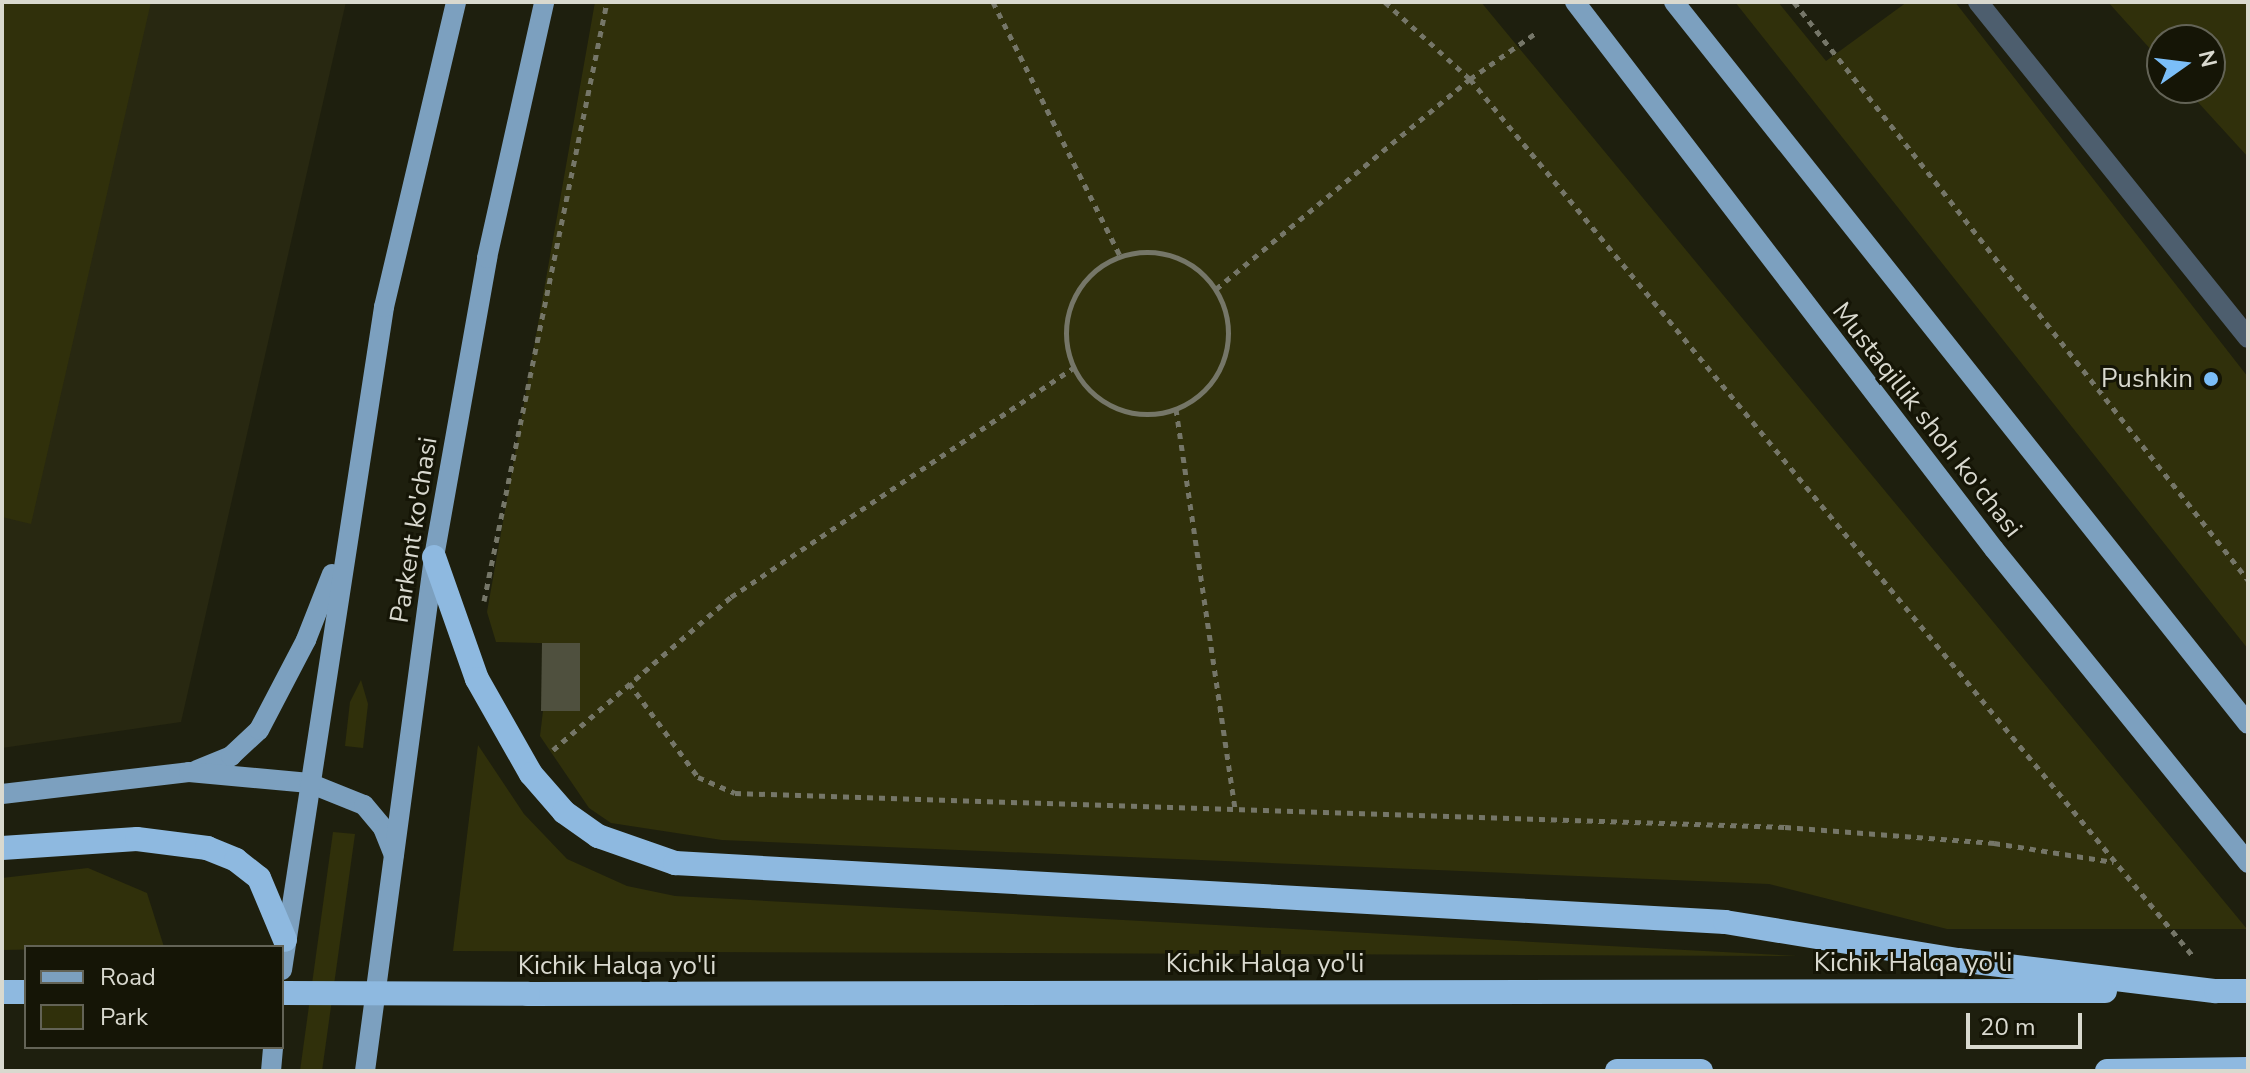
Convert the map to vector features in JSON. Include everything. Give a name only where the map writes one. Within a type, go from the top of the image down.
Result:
[{"type":"highway","points":[[434,557],[477,679],[531,774],[564,812],[598,836],[675,863],[1725,922],[1958,960],[2216,991]]},
{"type":"highway","points":[[2,848],[137,839],[207,848],[236,860],[259,878],[285,940]]},
{"type":"highway","name":"Kichik Halqa yo'li","points":[[284,993],[2248,991]]},
{"type":"highway","points":[[2,992],[24,992]]},
{"type":"highway","points":[[2107,1071],[2248,1069]]},
{"type":"highway","points":[[1617,1071],[1701,1071]]},
{"type":"main road","points":[[284,950],[345,540],[384,307],[456,2]]},
{"type":"main road","name":"Parkent ko'chasi","points":[[365,1071],[434,557],[493,230],[544,2]]},
{"type":"main road","name":"Mustaqillik shoh ko'chasi","points":[[1575,2],[1994,549],[2248,863]]},
{"type":"main road","points":[[1674,2],[2248,724]]},
{"type":"main road","points":[[189,772],[231,756],[259,730],[306,640],[345,540]]},
{"type":"main road","points":[[2,794],[189,772],[309,783],[364,805],[383,828],[395,859]]},
{"type":"main road","points":[[271,1071],[273,1049]]},
{"type":"lane","points":[[1978,2],[2248,338]]},
{"type":"path","points":[[490,565],[607,2]]},
{"type":"path","points":[[993,2],[1120,256]]},
{"type":"path","points":[[1385,2],[1470,79],[2200,963]]},
{"type":"path","points":[[1794,2],[2248,580]]},
{"type":"path","points":[[1216,289],[1470,79],[1537,32]]},
{"type":"path","points":[[1147,251],[1174,256],[1198,269],[1216,289],[1227,314],[1229,340],[1222,366],[1208,389],[1176,409],[1135,415],[1110,406],[1089,390],[1073,368],[1066,342],[1073,302],[1096,269],[1120,256],[1147,251]]},
{"type":"path","points":[[555,752],[629,683],[731,597],[1073,368]]},
{"type":"path","points":[[1176,409],[1235,809]]},
{"type":"path","points":[[629,683],[698,777],[735,793],[1785,827],[1994,843],[2114,862]]},
{"type":"shaded area","points":[[2,2],[346,2],[181,722],[2,748]]},
{"type":"green space","points":[[2,2],[151,2],[31,524],[2,517]]},
{"type":"green space","points":[[595,2],[1481,2],[2247,929],[1947,929],[1769,884],[722,840],[611,823],[589,808],[540,736],[543,711],[580,711],[580,644],[496,642],[487,612]]},
{"type":"green space","points":[[1735,2],[1778,2],[1826,61],[1907,2],[1955,2],[2248,377],[2248,649]]},
{"type":"green space","points":[[2108,2],[2248,2],[2248,157],[2200,104],[2226,104],[2226,24],[2146,24],[2146,44]]},
{"type":"green space","points":[[361,680],[368,704],[363,748],[345,746],[350,702]]},
{"type":"green space","points":[[478,745],[524,814],[567,859],[627,886],[675,896],[1797,956],[453,951]]},
{"type":"green space","points":[[333,832],[355,834],[322,1071],[300,1071]]},
{"type":"green space","points":[[88,868],[147,893],[163,945],[24,945],[24,950],[2,950],[2,878]]},
{"type":"building","points":[[542,643],[580,643],[580,711],[541,711]]},
{"type":"place","name":"Pushkin","points":[[2211,379]]}]
